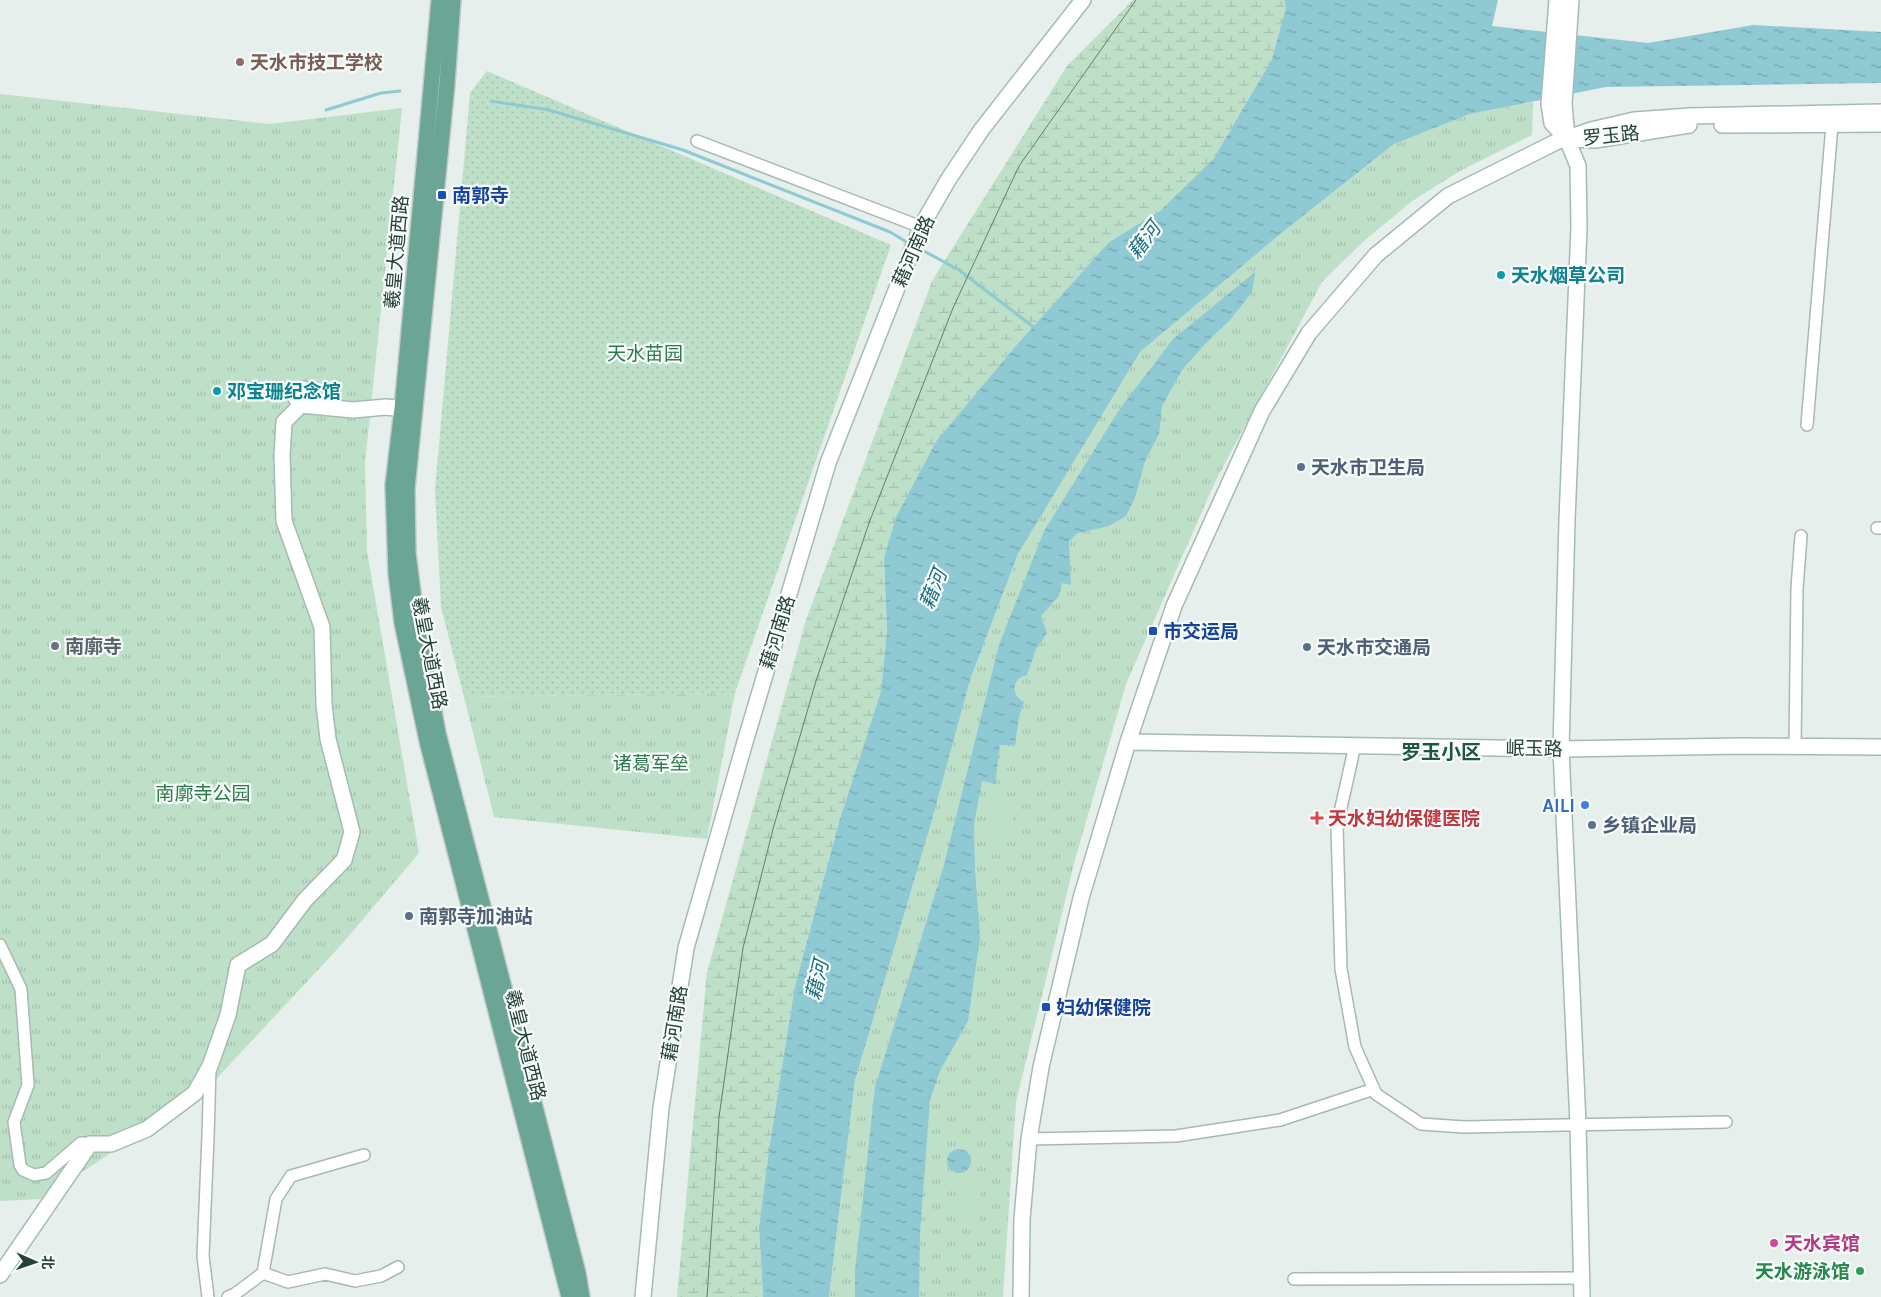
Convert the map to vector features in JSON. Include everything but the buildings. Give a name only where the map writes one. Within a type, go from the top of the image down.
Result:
[{"type":"main road","name":"羲皇大道西路","points":[[408,409],[439,0]]},
{"type":"main road","name":"羲皇大道西路","points":[[453,0],[447,84],[408,409],[393,485],[396,573],[402,623],[430,751],[579,1296]]},
{"type":"main road","points":[[1065,23],[1068,0]]},
{"type":"main road","name":"藉河南路","points":[[643,1297],[661,1108],[686,948],[828,463],[920,227],[982,129],[1083,0]]},
{"type":"main road","name":"藉河南路","points":[[1065,23],[1093,0]]},
{"type":"main road","points":[[1557,0],[1561,32],[1556,104],[1578,166],[1579,227],[1567,520],[1562,749],[1578,1124],[1582,1297]]},
{"type":"main road","points":[[1561,32],[1571,0]]},
{"type":"main road","name":"罗玉路","points":[[1567,139],[1590,130],[1634,120],[1690,116],[1881,112]]},
{"type":"main road","name":"罗玉路","points":[[1567,139],[1595,140],[1690,125],[1881,124]]},
{"type":"main road","points":[[1021,1297],[1022,1219],[1029,1138],[1041,1066],[1081,898],[1128,742],[1174,606],[1262,411],[1309,333],[1376,255],[1448,196],[1556,142],[1567,139]]},
{"type":"main road","points":[[303,389],[298,392],[296,398],[301,405],[353,410],[386,407],[408,409]]},
{"type":"main road","points":[[0,1275],[90,1144],[111,1144],[147,1129],[195,1093],[210,1066],[228,1015],[238,965],[272,944],[305,900],[344,860],[352,832],[328,738],[324,704],[322,627],[284,521],[282,456],[284,422],[301,405]]},
{"type":"main road","name":"岷玉路","points":[[1128,742],[1562,749],[1795,746],[1881,747]]},
{"type":"street","points":[[1806,425],[1832,125]]},
{"type":"street","points":[[697,141],[920,227]]},
{"type":"street","points":[[1795,746],[1797,588],[1801,536]]},
{"type":"street","points":[[1355,745],[1337,826],[1341,969],[1355,1047],[1376,1094],[1421,1124],[1464,1127],[1726,1122]]},
{"type":"street","points":[[0,945],[21,989],[28,1085],[14,1122],[20,1165],[28,1174],[40,1175],[46,1173],[81,1143],[90,1144]]},
{"type":"street","points":[[208,1297],[203,1256],[210,1066]]},
{"type":"street","points":[[1029,1138],[1176,1136],[1280,1120],[1374,1089]]},
{"type":"street","points":[[228,1297],[263,1273],[276,1199],[291,1176],[364,1155]]},
{"type":"street","points":[[263,1273],[288,1282],[325,1274],[355,1281],[381,1276],[398,1267]]},
{"type":"street","points":[[1294,1280],[1582,1278]]},
{"type":"green space","points":[[1133,0],[1284,0],[1286,7],[1272,59],[1214,158],[1160,211],[1109,242],[1014,348],[937,440],[884,558],[887,630],[881,691],[839,822],[795,986],[759,1227],[763,1297],[677,1297],[707,972],[806,620],[932,281],[1067,66]]},
{"type":"green space","name":"天水苗园","points":[[487,71],[891,245],[735,693],[464,697],[441,607],[435,490],[470,93]]},
{"type":"green space","name":"南廓寺公园","points":[[0,94],[270,124],[402,108],[365,463],[367,551],[419,853],[342,944],[205,1091],[41,1199],[0,1201]]},
{"type":"green space","points":[[1533,102],[1532,135],[1458,172],[1411,202],[1365,240],[1322,282],[1216,480],[1126,684],[1075,860],[1016,1102],[1003,1297],[829,1297],[855,1080],[970,680],[1018,554],[1140,352],[1284,231],[1394,144],[1470,114]]},
{"type":"green space","name":"诸葛军垒","points":[[735,693],[707,839],[494,817],[464,697]]},
{"type":"green space","points":[[993,796],[1017,799],[1010,842],[986,838]]},
{"type":"green space","points":[[957,1178],[982,1180],[979,1222],[955,1221]]},
{"type":"water","name":"藉河","points":[[1284,0],[1498,0],[1492,26],[1648,43],[1753,25],[1881,32],[1881,83],[1606,87],[1470,114],[1394,144],[1284,231],[1140,352],[1018,554],[970,680],[931,823],[855,1080],[829,1297],[763,1297],[759,1227],[795,986],[839,822],[881,691],[887,630],[884,558],[896,517],[937,440],[1014,348],[1109,242],[1160,211],[1214,158],[1272,59],[1286,7]]},
{"type":"water","points":[[1255,272],[1252,292],[1231,319],[1182,370],[1162,406],[1159,434],[1145,461],[1135,498],[1126,516],[1109,526],[1078,533],[1069,541],[1071,585],[1062,583],[1059,596],[1041,616],[1047,633],[1036,649],[1027,675],[1016,683],[1016,695],[1024,702],[1019,717],[1015,745],[1000,745],[995,784],[982,781],[974,824],[980,938],[968,1021],[940,1071],[930,1099],[920,1233],[919,1297],[855,1297],[855,1271],[875,1087],[944,865],[999,645],[1044,531],[1119,410],[1173,339]]},
{"type":"water","points":[[959,1149],[964,1150],[970,1156],[970,1166],[964,1172],[959,1173],[954,1172],[948,1166],[947,1161],[948,1156],[954,1150]]},
{"type":"waterway","points":[[326,110],[381,93],[400,91]]},
{"type":"waterway","points":[[491,101],[549,110],[683,150],[890,232],[905,241]]},
{"type":"waterway","points":[[922,250],[959,270],[1036,329]]},
{"type":"tram line","points":[[707,1297],[719,1117],[743,948],[773,829],[816,681],[869,523],[953,308],[1019,166],[1136,0]]},
{"type":"place","name":"天水市技工学校","points":[[240,62]]},
{"type":"place","name":"南郭寺","points":[[442,195]]},
{"type":"place","name":"天水烟草公司","points":[[1501,275]]},
{"type":"place","name":"邓宝珊纪念馆","points":[[217,391]]},
{"type":"place","name":"天水市卫生局","points":[[1301,467]]},
{"type":"place","name":"市交运局","points":[[1153,631]]},
{"type":"place","name":"南廓寺","points":[[55,646]]},
{"type":"place","name":"天水市交通局","points":[[1307,647]]},
{"type":"place","name":"AILI","points":[[1585,805]]},
{"type":"place","name":"天水妇幼保健医院","points":[[1317,818]]},
{"type":"place","name":"乡镇企业局","points":[[1592,825]]},
{"type":"place","name":"南郭寺加油站","points":[[409,916]]},
{"type":"place","name":"妇幼保健院","points":[[1046,1007]]},
{"type":"place","name":"天水宾馆","points":[[1774,1243]]},
{"type":"place","name":"天水游泳馆","points":[[1860,1271]]},
{"type":"district","name":"罗玉小区","points":[[1441,752]]}]
